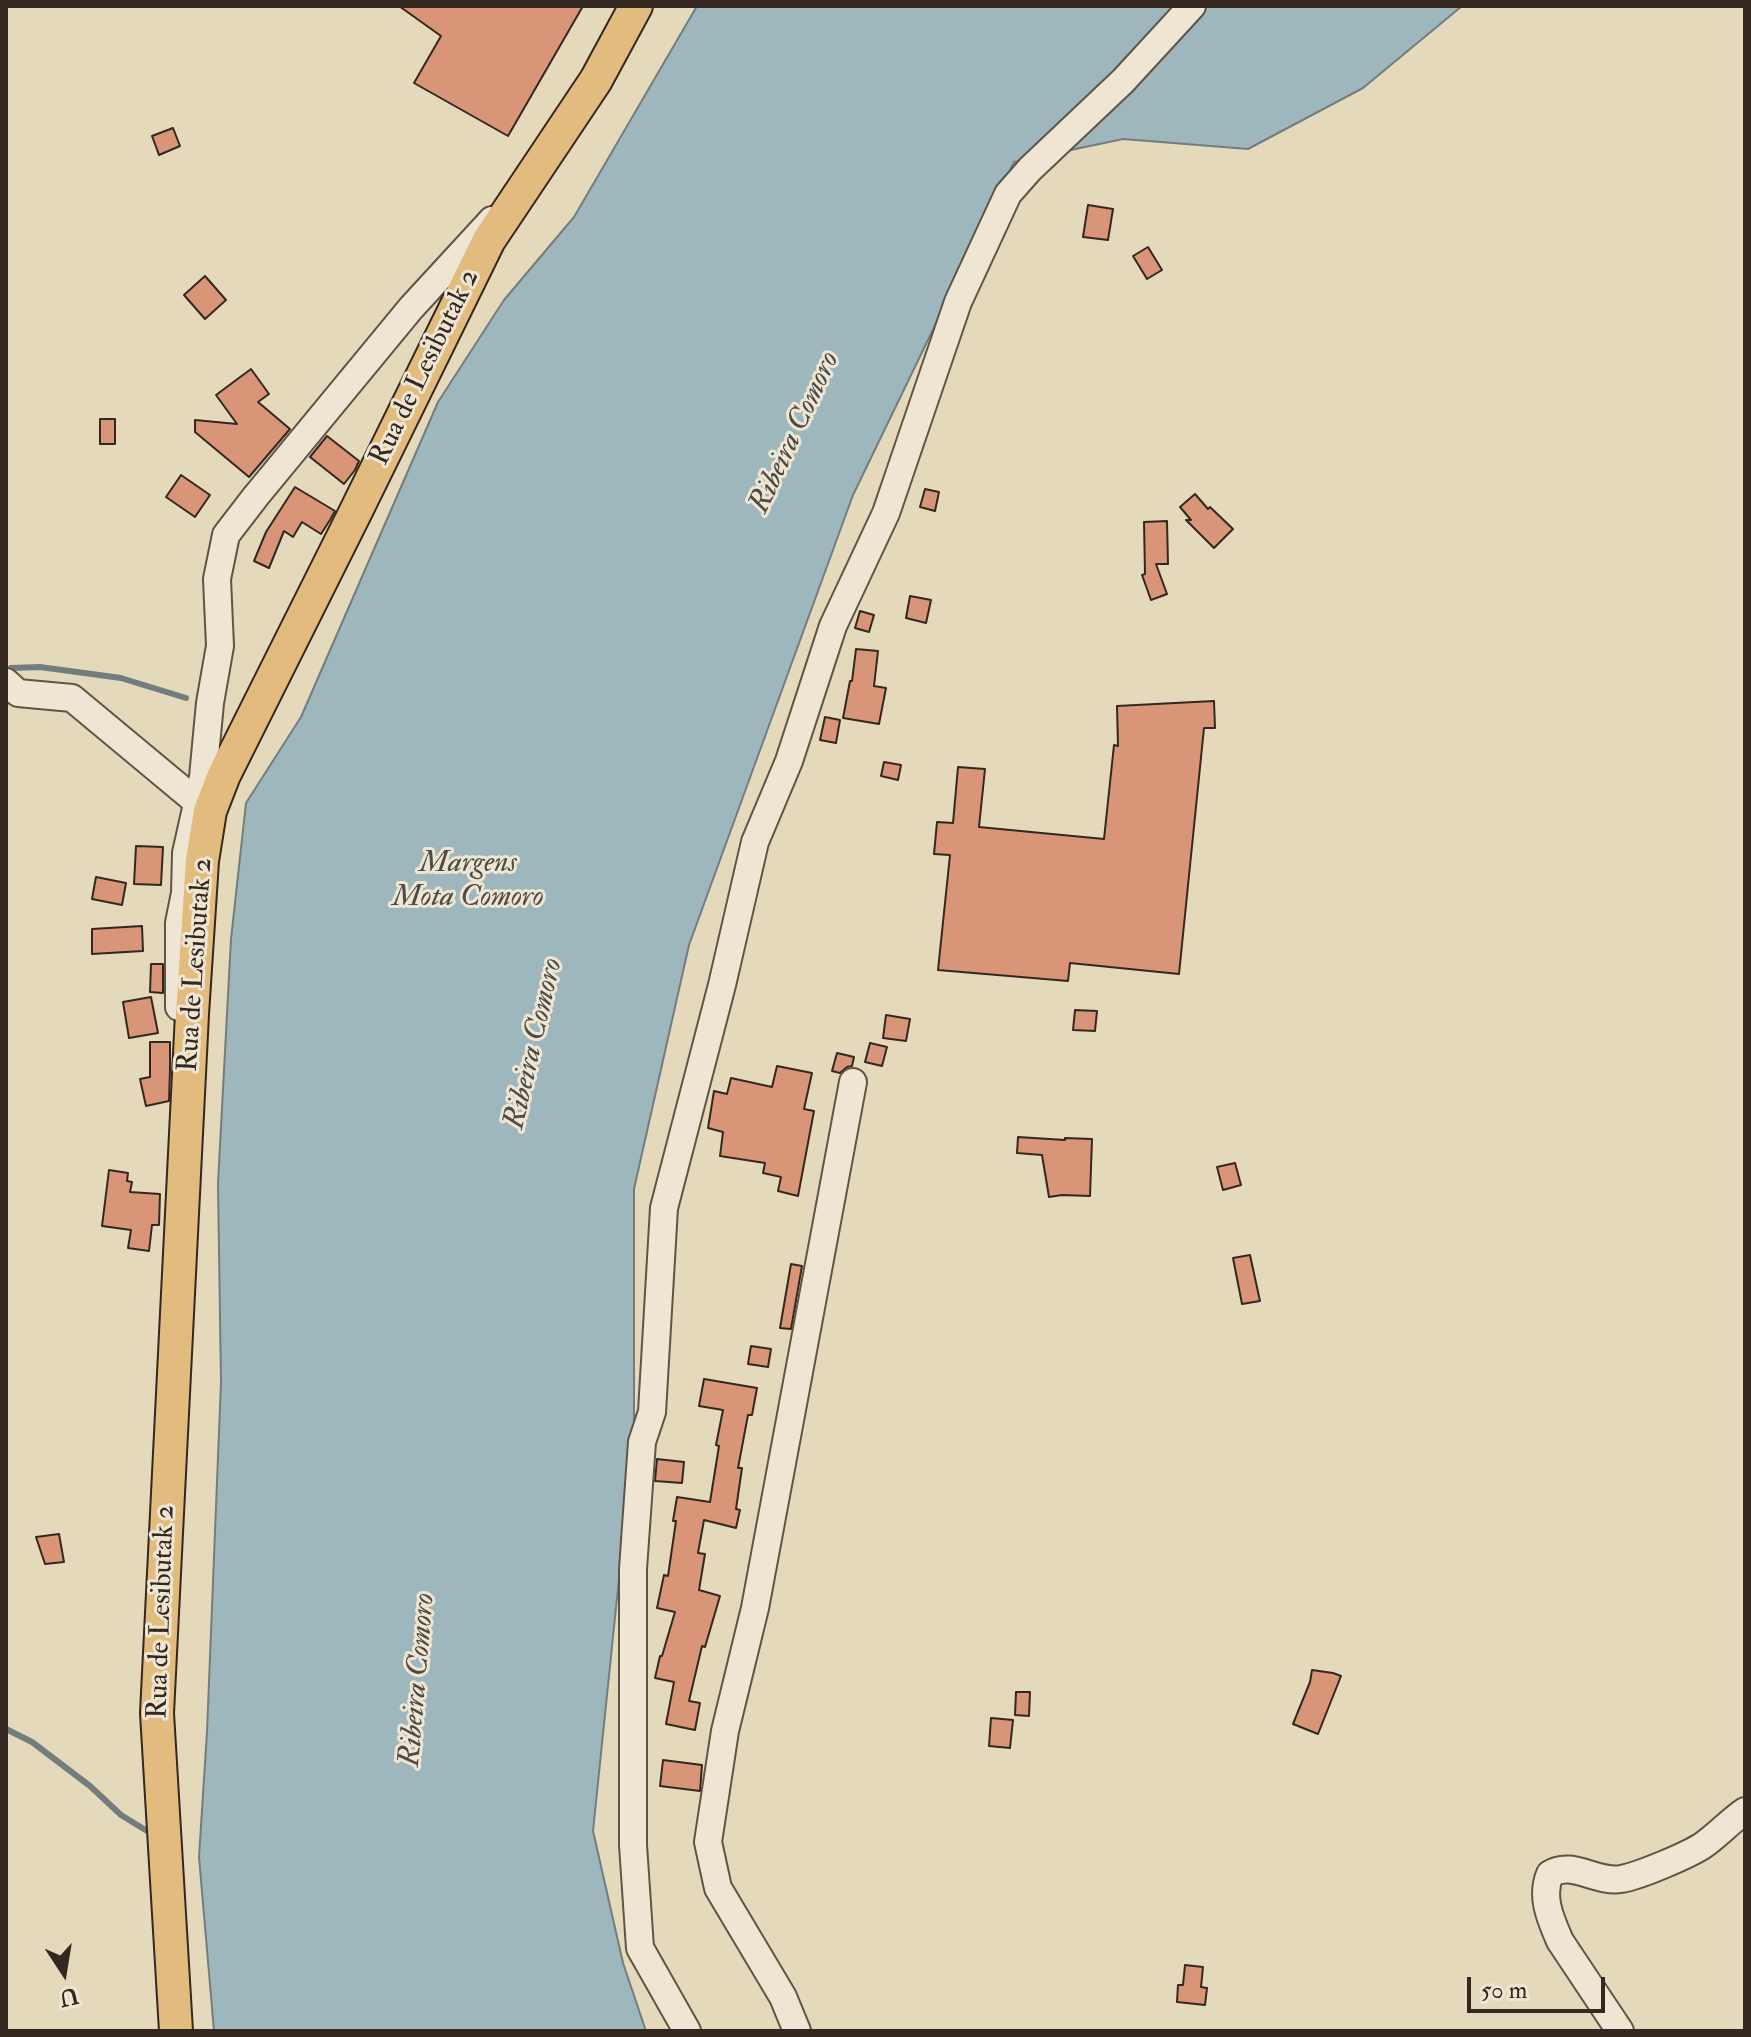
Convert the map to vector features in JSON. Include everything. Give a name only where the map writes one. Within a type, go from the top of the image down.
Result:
[{"type":"main road","name":"Rua de Lesibutak 2","points":[[176,2031],[157,1713],[189,1077],[202,861],[210,811],[224,775],[489,240],[596,80],[636,6]]},
{"type":"street","points":[[687,2031],[640,1948],[633,1845],[633,1569],[642,1442],[652,1412],[664,1208],[722,985],[755,842],[789,761],[833,626],[886,513],[958,302],[1008,194],[1030,169],[1123,81],[1192,6]]},
{"type":"street","points":[[189,1077],[179,1025],[179,923],[185,893],[186,853],[203,777],[210,703],[220,646],[217,579],[226,535],[411,308],[530,179]]},
{"type":"street","points":[[6,682],[18,693],[72,698],[197,802]]},
{"type":"street","points":[[797,2031],[783,1997],[718,1888],[708,1842],[725,1731],[755,1608],[853,1082]]},
{"type":"street","points":[[1620,2031],[1560,1941],[1545,1891],[1550,1874],[1565,1868],[1600,1878],[1624,1878],[1646,1871],[1701,1846],[1745,1811]]},
{"type":"water","name":"Margens Mota Comoro","points":[[697,6],[1462,6],[1363,88],[1248,149],[1123,139],[1014,162],[853,495],[689,945],[634,1189],[634,1433],[593,1831],[623,1963],[646,2031],[214,2031],[199,1857],[221,1382],[218,1183],[231,939],[246,803],[301,717],[438,402],[504,300],[574,217]]},
{"type":"building","points":[[399,6],[583,6],[508,136],[414,83],[441,36]]},
{"type":"building","points":[[173,128],[180,146],[159,155],[152,136]]},
{"type":"building","points":[[1088,205],[1113,209],[1108,240],[1083,237]]},
{"type":"building","points":[[1148,247],[1162,270],[1147,279],[1133,256]]},
{"type":"building","points":[[205,276],[226,300],[205,319],[184,295]]},
{"type":"building","points":[[251,369],[269,394],[258,402],[290,429],[249,477],[195,432],[195,420],[237,424],[216,395]]},
{"type":"building","points":[[100,419],[115,419],[115,444],[100,444]]},
{"type":"building","points":[[327,436],[359,461],[344,484],[310,457]]},
{"type":"building","points":[[181,475],[210,495],[195,517],[166,497]]},
{"type":"building","points":[[295,487],[335,511],[321,534],[302,522],[293,537],[284,531],[269,568],[254,561],[266,532]]},
{"type":"building","points":[[925,489],[939,492],[935,511],[920,507]]},
{"type":"building","points":[[1195,494],[1233,529],[1214,548],[1186,520],[1191,520],[1180,507]]},
{"type":"building","points":[[1167,521],[1168,564],[1156,564],[1167,594],[1151,600],[1142,575],[1145,574],[1144,522]]},
{"type":"building","points":[[910,596],[931,600],[926,623],[906,618]]},
{"type":"building","points":[[860,611],[874,615],[869,632],[855,628]]},
{"type":"building","points":[[856,649],[878,651],[874,686],[886,688],[879,724],[843,718]]},
{"type":"building","points":[[1214,701],[1215,728],[1204,728],[1179,974],[1070,963],[1068,981],[938,970],[950,855],[934,854],[937,822],[953,823],[958,767],[985,769],[979,827],[1104,839],[1114,745],[1118,746],[1117,706]]},
{"type":"building","points":[[825,717],[840,720],[836,743],[820,740]]},
{"type":"building","points":[[884,762],[901,765],[898,780],[881,776]]},
{"type":"building","points":[[136,846],[163,847],[161,885],[134,884]]},
{"type":"building","points":[[96,877],[126,883],[122,905],[92,899]]},
{"type":"building","points":[[142,926],[143,951],[92,954],[92,929]]},
{"type":"building","points":[[151,964],[163,964],[163,993],[150,992]]},
{"type":"building","points":[[151,997],[158,1033],[129,1038],[123,1002]]},
{"type":"building","points":[[1075,1010],[1097,1011],[1095,1031],[1073,1030]]},
{"type":"building","points":[[886,1015],[910,1019],[906,1041],[883,1038]]},
{"type":"building","points":[[150,1042],[170,1042],[169,1101],[146,1106],[140,1079],[150,1077]]},
{"type":"building","points":[[870,1043],[887,1047],[882,1066],[865,1062]]},
{"type":"building","points":[[837,1053],[854,1057],[852,1066],[840,1073],[832,1071]]},
{"type":"building","points":[[777,1066],[812,1073],[804,1109],[814,1111],[798,1196],[778,1191],[781,1177],[763,1173],[765,1163],[720,1156],[723,1132],[708,1128],[714,1091],[727,1094],[731,1078],[772,1087]]},
{"type":"building","points":[[1018,1137],[1092,1139],[1090,1196],[1049,1197],[1042,1155],[1017,1153]]},
{"type":"building","points":[[1235,1163],[1241,1185],[1223,1190],[1217,1167]]},
{"type":"building","points":[[109,1170],[128,1173],[127,1181],[132,1182],[130,1192],[160,1194],[159,1225],[152,1225],[149,1251],[128,1248],[131,1230],[102,1226]]},
{"type":"building","points":[[1250,1255],[1260,1301],[1242,1304],[1233,1258]]},
{"type":"building","points":[[791,1264],[802,1266],[791,1329],[780,1328]]},
{"type":"building","points":[[751,1346],[771,1349],[768,1367],[748,1364]]},
{"type":"building","points":[[704,1379],[757,1388],[752,1415],[748,1415],[738,1468],[742,1468],[736,1528],[704,1520],[698,1553],[705,1554],[699,1590],[720,1596],[705,1647],[702,1646],[689,1701],[700,1703],[695,1730],[666,1724],[674,1682],[655,1678],[675,1612],[657,1608],[664,1575],[668,1576],[677,1497],[710,1502],[723,1410],[699,1406]]},
{"type":"building","points":[[657,1459],[684,1462],[682,1483],[655,1481]]},
{"type":"building","points":[[59,1534],[64,1562],[45,1564],[36,1537]]},
{"type":"building","points":[[1312,1670],[1341,1676],[1318,1734],[1293,1724]]},
{"type":"building","points":[[1016,1692],[1030,1692],[1029,1716],[1015,1715]]},
{"type":"building","points":[[991,1718],[1013,1720],[1010,1748],[989,1746]]},
{"type":"building","points":[[663,1760],[702,1765],[700,1791],[660,1786]]},
{"type":"building","points":[[1185,1965],[1203,1967],[1201,1987],[1207,1988],[1205,2005],[1177,2002],[1178,1985],[1183,1985]]},
{"type":"waterway","points":[[11,668],[40,667],[121,678],[186,698]]},
{"type":"waterway","points":[[6,1729],[32,1742],[90,1786],[121,1815],[152,1834]]},
{"type":"water label","name":"Ribeira Comoro","points":[[796,433]]},
{"type":"water label","name":"Ribeira Comoro","points":[[535,1044]]},
{"type":"water label","name":"Ribeira Comoro","points":[[419,1680]]}]
